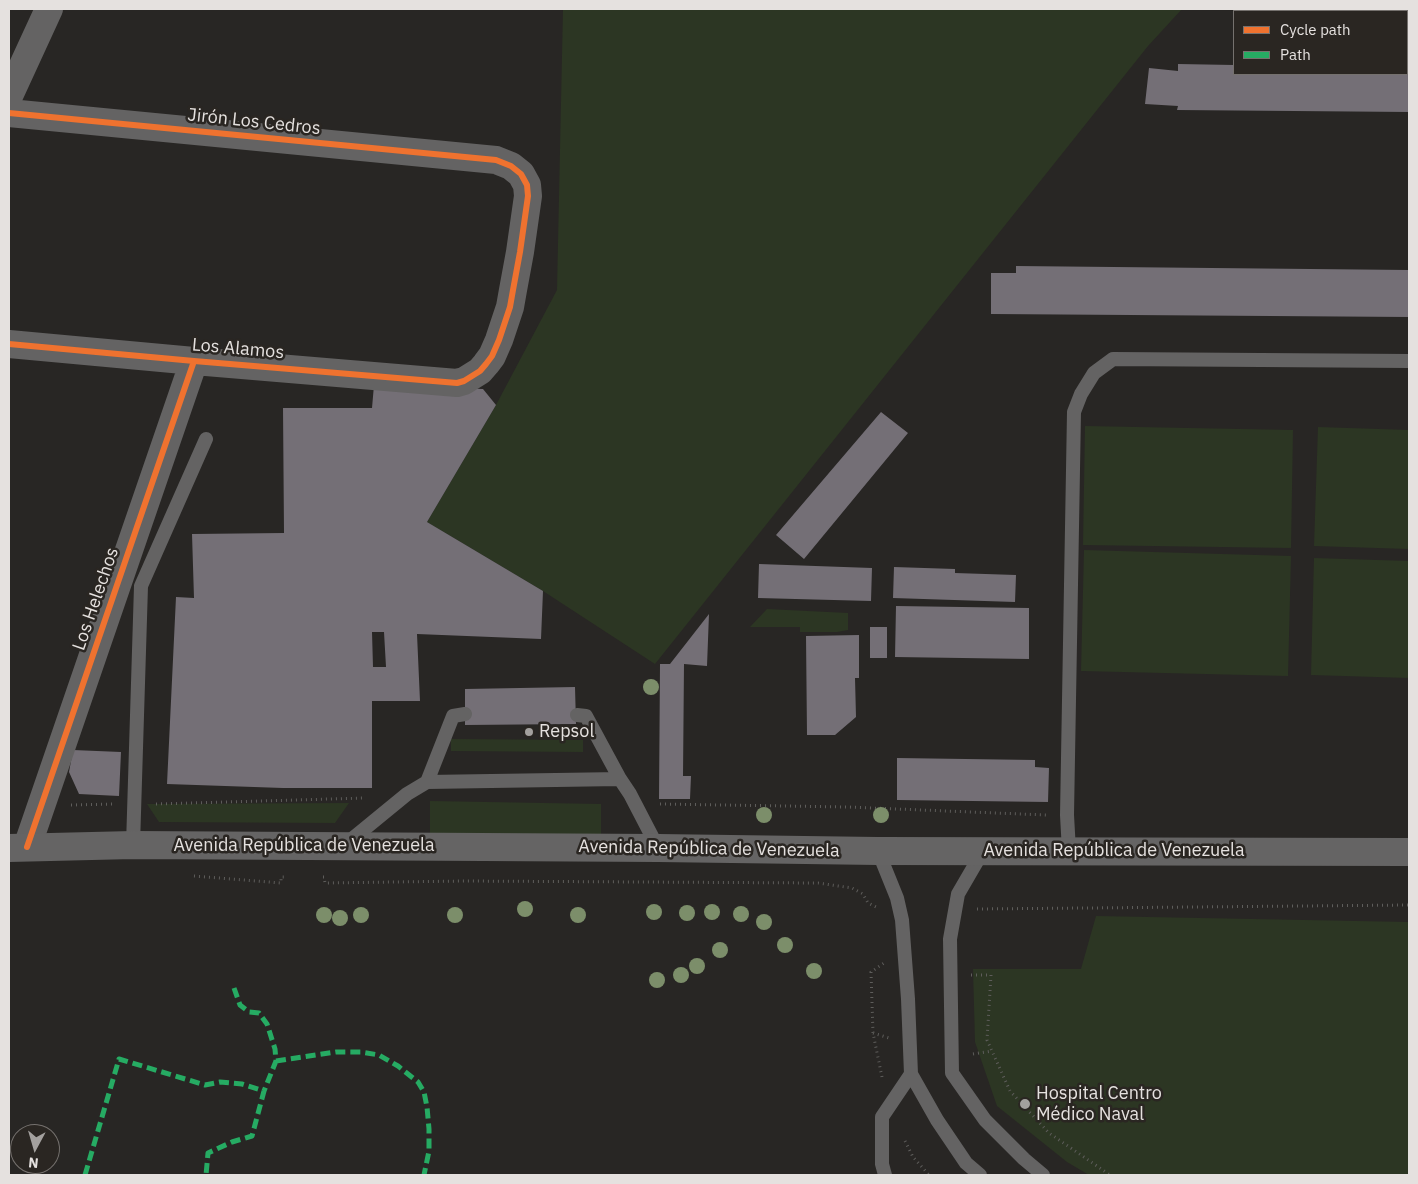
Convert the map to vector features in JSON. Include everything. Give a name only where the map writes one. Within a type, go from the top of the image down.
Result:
[{"type":"main road","name":"Avenida República de Venezuela","points":[[18,847],[133,845],[878,851],[1409,852]]},
{"type":"street","points":[[9,96],[49,9]]},
{"type":"street","name":"Jirón Los Cedros","points":[[9,113],[496,160],[511,166],[523,177],[528,188],[527,207],[510,307],[492,356],[480,371],[464,381]]},
{"type":"street","name":"Los Alamos","points":[[9,344],[457,383],[464,381]]},
{"type":"street","name":"Los Helechos","points":[[18,847],[41,806],[194,361]]},
{"type":"lane","points":[[1069,851],[1067,815],[1074,412],[1081,394],[1094,373],[1113,359],[1409,361]]},
{"type":"lane","points":[[133,845],[141,586],[206,439]]},
{"type":"lane","points":[[427,782],[453,716],[465,714]]},
{"type":"lane","points":[[576,715],[586,716],[658,848]]},
{"type":"lane","points":[[344,846],[407,794],[427,782],[620,779]]},
{"type":"lane","points":[[878,851],[897,898],[902,920],[911,1074],[937,1120],[961,1156],[980,1175]]},
{"type":"lane","points":[[983,851],[958,894],[950,939],[952,1073],[985,1120],[1043,1175]]},
{"type":"lane","points":[[885,1175],[882,1164],[882,1117],[911,1074]]},
{"type":"path","points":[[41,806],[382,798],[407,794]]},
{"type":"path","points":[[630,794],[654,804],[672,805],[856,808],[1067,815]]},
{"type":"path","points":[[192,876],[281,882],[281,877],[290,877]]},
{"type":"path","points":[[316,877],[324,877],[325,883],[474,881],[818,884],[852,888],[863,894],[868,903],[876,907],[899,909]]},
{"type":"path","points":[[956,910],[1409,905]]},
{"type":"path","points":[[951,974],[991,975],[987,1040],[1010,1091],[1050,1133],[1110,1175]]},
{"type":"green space","points":[[563,9],[1182,9],[1148,46],[655,664],[543,591],[427,522],[496,405],[557,290]]},
{"type":"green space","points":[[1085,426],[1293,430],[1291,548],[1083,545]]},
{"type":"green space","points":[[1318,427],[1409,430],[1409,549],[1314,546]]},
{"type":"green space","points":[[1084,550],[1291,556],[1288,676],[1081,671]]},
{"type":"green space","points":[[1314,558],[1409,561],[1409,678],[1311,675]]},
{"type":"green space","points":[[767,609],[848,613],[848,630],[837,632],[800,632],[800,627],[750,627]]},
{"type":"green space","points":[[451,739],[583,740],[583,752],[451,751]]},
{"type":"green space","points":[[430,801],[601,804],[601,838],[430,835]]},
{"type":"green space","points":[[349,803],[335,823],[159,822],[147,804]]},
{"type":"green space","points":[[1096,916],[1409,922],[1409,1175],[1089,1175],[1067,1162],[997,1106],[975,1042],[973,969],[1081,969]]},
{"type":"building","points":[[1178,64],[1233,65],[1233,75],[1408,75],[1409,67],[1409,112],[1177,110],[1178,106],[1145,104],[1149,68],[1178,71]]},
{"type":"building","points":[[1016,266],[1409,270],[1409,317],[991,314],[991,273],[1016,273]]},
{"type":"building","points":[[374,385],[483,389],[496,405],[427,522],[543,591],[541,639],[417,634],[420,701],[372,701],[372,788],[283,788],[167,784],[176,597],[194,598],[192,534],[284,533],[283,408],[372,408]],"holes":[[[372,632],[384,632],[386,667],[373,667]]]},
{"type":"building","points":[[881,412],[908,433],[804,559],[776,535]]},
{"type":"building","points":[[759,564],[872,568],[871,601],[758,598]]},
{"type":"building","points":[[894,567],[955,569],[955,573],[1016,575],[1015,602],[893,598]]},
{"type":"building","points":[[896,606],[1029,608],[1029,659],[895,657]]},
{"type":"building","points":[[709,614],[707,666],[684,664],[683,776],[691,776],[690,799],[659,799],[660,664],[670,664]]},
{"type":"building","points":[[870,627],[887,627],[887,658],[870,658]]},
{"type":"building","points":[[859,635],[859,678],[855,678],[856,717],[835,735],[807,735],[806,636]]},
{"type":"building","points":[[575,687],[576,724],[465,725],[465,689]]},
{"type":"building","points":[[73,750],[121,752],[119,796],[79,794],[69,772]]},
{"type":"building","points":[[897,758],[1035,760],[1035,767],[1049,768],[1048,802],[897,800]]},
{"type":"marked path","points":[[234,988],[240,1005],[249,1012],[259,1013],[267,1024],[275,1049],[276,1061],[264,1091]]},
{"type":"marked path","points":[[276,1061],[336,1052],[361,1052],[379,1055],[398,1066],[418,1082],[424,1092],[429,1129],[429,1151],[424,1175]]},
{"type":"marked path","points":[[85,1175],[119,1059],[205,1085],[220,1082],[242,1084],[264,1091],[252,1136],[232,1142],[208,1153],[206,1175]]},
{"type":"cycle path","points":[[9,113],[496,160],[511,166],[521,174],[527,185],[528,196],[510,307],[499,340],[492,356],[480,371],[457,383],[9,344]]},
{"type":"cycle path","points":[[27,847],[194,361]]},
{"type":"place","name":"Repsol","points":[[529,732]]},
{"type":"place","name":"Hospital Centro Médico Naval","points":[[1025,1104]]}]
